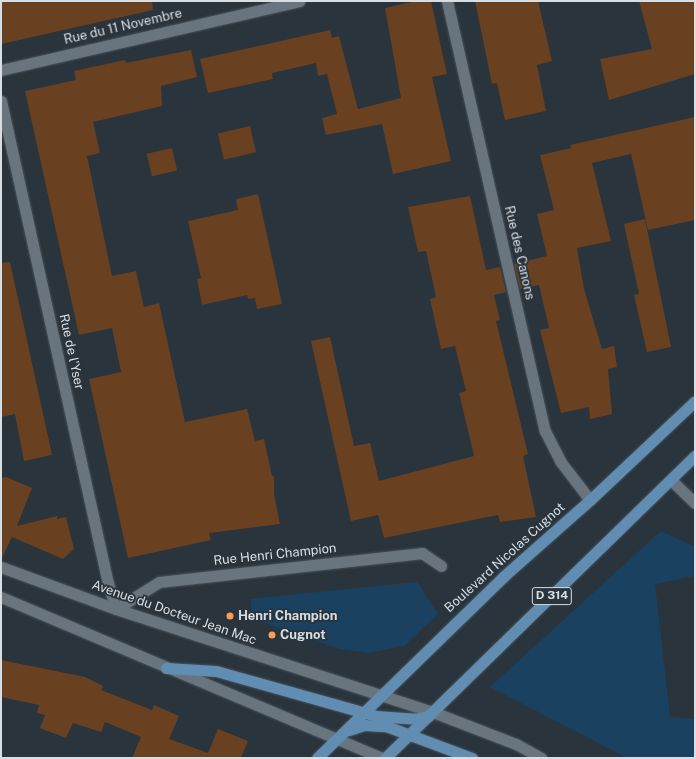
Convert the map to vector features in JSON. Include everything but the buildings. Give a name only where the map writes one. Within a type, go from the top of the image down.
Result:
[{"type":"main road","name":"Boulevard Nicolas Cugnot","points":[[317,758],[504,576],[590,500],[695,401]]},
{"type":"main road","name":"D 314","points":[[431,714],[695,456]]},
{"type":"main road","points":[[166,668],[216,671],[362,714],[399,719],[419,719],[431,714]]},
{"type":"main road","points":[[384,758],[431,714]]},
{"type":"main road","points":[[336,738],[360,726],[372,724],[410,734],[472,758]]},
{"type":"street","name":"Rue du 11 Novembre","points":[[1,70],[299,1]]},
{"type":"street","name":"Rue des Canons","points":[[447,1],[546,431],[560,461],[590,500]]},
{"type":"street","name":"Rue de l'Yser","points":[[1,101],[108,584],[116,610]]},
{"type":"street","points":[[671,480],[695,503]]},
{"type":"street","name":"Rue Henri Champion","points":[[116,610],[159,582],[422,553],[441,566]]},
{"type":"street","name":"Avenue du Docteur Jean Mac","points":[[1,567],[116,610],[382,696],[516,744],[541,758]]},
{"type":"street","points":[[1,598],[384,758]]},
{"type":"shaded area","points":[[661,531],[695,547],[695,576],[655,584],[670,717],[695,719],[695,758],[627,758],[490,687]]},
{"type":"shaded area","points":[[417,582],[438,614],[404,646],[369,653],[339,649],[253,619],[250,599]]},
{"type":"place","name":"Henri Champion","points":[[230,616]]},
{"type":"place","name":"Cugnot","points":[[272,635]]}]
